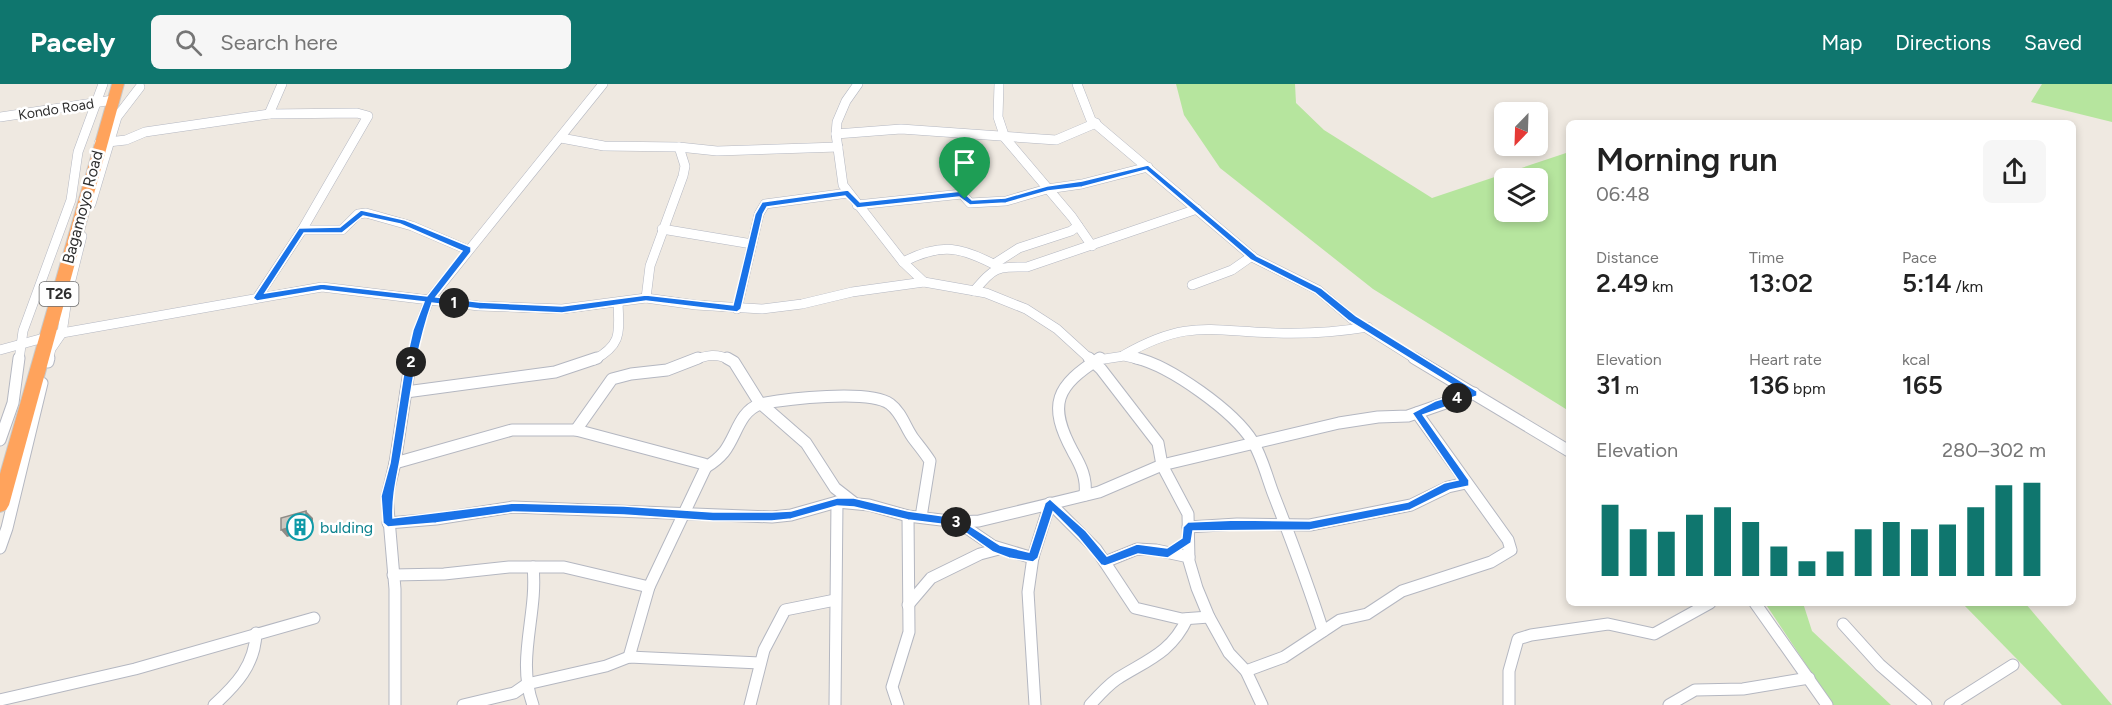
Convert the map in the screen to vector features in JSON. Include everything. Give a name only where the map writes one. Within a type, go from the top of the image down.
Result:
[{"type":"highway","name":"Bagamoyo Road","points":[[0,505],[104,142],[112,90]]},
{"type":"street","points":[[269,114],[282,84]]},
{"type":"street","points":[[395,705],[393,575],[387,496],[395,463],[418,330],[429,300],[603,84]]},
{"type":"street","points":[[858,84],[846,101],[837,122],[837,147],[843,185],[903,262],[924,282]]},
{"type":"street","points":[[999,84],[998,117],[1005,138],[1092,246]]},
{"type":"street","points":[[1077,84],[1085,109],[1096,123],[1252,256],[1318,290],[1352,319],[1566,449]]},
{"type":"street","points":[[0,548],[51,349],[62,333],[68,292],[104,142],[117,117],[140,85]]},
{"type":"street","name":"Kondo Road","points":[[0,117],[96,102],[112,90],[140,85]]},
{"type":"street","points":[[0,440],[13,403],[23,331],[71,201],[78,152],[96,102],[112,90]]},
{"type":"street","points":[[104,142],[126,140],[145,132],[269,114],[365,114],[368,118],[317,201],[302,230],[257,298]]},
{"type":"street","points":[[836,134],[901,129],[1056,140],[1096,123]]},
{"type":"street","points":[[963,134],[962,194],[970,203],[979,204],[1022,197],[1047,189],[1082,184],[1148,167]]},
{"type":"street","points":[[561,138],[623,148],[679,147],[747,151],[837,147]]},
{"type":"street","points":[[646,298],[650,266],[683,176],[685,166],[679,147]]},
{"type":"street","points":[[737,309],[759,214],[765,204],[848,193]]},
{"type":"street","points":[[857,205],[962,194]]},
{"type":"street","points":[[903,262],[931,249],[947,247],[977,254],[997,266],[1028,267],[1197,209]]},
{"type":"street","points":[[302,230],[342,230],[357,215],[363,213],[402,222],[468,250]]},
{"type":"street","points":[[974,291],[997,266],[1019,248],[1071,231],[1078,226]]},
{"type":"street","points":[[662,229],[753,244]]},
{"type":"street","points":[[1192,285],[1232,270],[1252,256]]},
{"type":"street","points":[[0,350],[62,333],[322,287],[479,306],[562,309],[646,298],[737,309],[783,307],[852,292],[924,282],[986,293],[1026,309],[1057,329],[1092,360],[1113,383],[1158,443],[1162,465],[1184,502],[1188,514],[1189,557],[1209,617],[1229,653],[1246,671],[1262,705]]},
{"type":"street","points":[[406,392],[548,373],[580,365],[605,354],[615,345],[619,334],[618,302]]},
{"type":"street","points":[[1085,495],[1083,471],[1063,434],[1057,403],[1060,393],[1092,360],[1124,355],[1167,334],[1212,326],[1274,333],[1322,332],[1368,327]]},
{"type":"street","points":[[576,430],[612,379],[631,374],[667,370],[707,355],[721,355],[734,362],[759,402],[806,443],[835,488],[854,502]]},
{"type":"street","points":[[1124,355],[1159,365],[1183,380],[1239,425],[1253,442],[1304,571],[1323,631]]},
{"type":"street","points":[[388,523],[436,519],[513,507],[772,517],[791,515],[837,502],[854,502],[915,517],[958,522],[980,521],[1099,492],[1162,465],[1338,423],[1417,413],[1474,393]]},
{"type":"street","points":[[629,657],[649,587],[683,514],[706,467],[721,457],[729,447],[745,415],[759,402],[863,397],[883,400],[894,407],[930,461],[915,517],[908,605],[909,632],[892,687],[898,705]]},
{"type":"street","points":[[1246,671],[1284,657],[1340,620],[1374,612],[1386,599],[1404,590],[1443,579],[1507,555],[1511,548],[1508,540],[1417,413]]},
{"type":"street","points":[[395,463],[512,429],[576,430],[700,462],[706,467]]},
{"type":"street","points":[[1188,527],[1310,525],[1410,506],[1448,486],[1466,483]]},
{"type":"street","points":[[835,705],[837,502]]},
{"type":"street","points":[[1035,705],[1029,614],[1033,558],[1050,503]]},
{"type":"street","points":[[1050,503],[1082,534],[1105,562],[1138,610],[1187,619],[1209,617]]},
{"type":"street","points":[[958,522],[1009,554],[1033,558]]},
{"type":"street","points":[[1168,553],[1187,540]]},
{"type":"street","points":[[908,605],[931,578],[981,554],[999,549]]},
{"type":"street","points":[[1105,562],[1137,549],[1189,557]]},
{"type":"street","points":[[393,575],[533,567],[574,568],[649,587]]},
{"type":"street","points":[[533,567],[534,593],[526,656],[527,684],[533,705]]},
{"type":"street","points":[[750,705],[760,663],[785,610],[835,600]]},
{"type":"street","points":[[1509,705],[1511,661],[1513,648],[1518,639],[1531,635],[1608,624],[1654,634],[1705,606]]},
{"type":"street","points":[[1757,606],[1827,705]]},
{"type":"street","points":[[0,700],[135,669],[314,618]]},
{"type":"street","points":[[1090,705],[1119,678],[1166,651],[1183,630],[1187,619]]},
{"type":"street","points":[[1843,624],[1880,665],[1926,705]]},
{"type":"street","points":[[214,705],[234,687],[253,658],[257,644],[256,633]]},
{"type":"street","points":[[463,705],[514,693],[527,684],[606,666],[629,657],[760,663]]},
{"type":"street","points":[[1950,705],[2013,665]]},
{"type":"street","points":[[1669,705],[1695,690],[1743,689],[1809,678]]},
{"type":"green space","points":[[1176,84],[1295,84],[1296,103],[1324,130],[1432,198],[1494,177],[1494,222],[1548,222],[1548,168],[1521,168],[1566,153],[1566,409],[1373,289],[1220,168],[1184,115]]},
{"type":"green space","points":[[2042,84],[2112,84],[2112,122],[2031,102]]},
{"type":"green space","points":[[1767,606],[1804,606],[1812,631],[1891,705],[1833,705]]},
{"type":"green space","points":[[1965,606],[2028,606],[2112,705],[2062,705]]},
{"type":"building","points":[[306,511],[306,521],[281,530],[281,518]]},
{"type":"place","name":"bulding","points":[[300,527]]},
{"type":"route","points":[[965,199],[962,194],[857,205],[848,193],[765,204],[759,214],[737,309],[696,306],[646,298],[562,309],[479,306],[429,300],[468,250],[402,222],[361,213],[342,230],[302,230],[257,298],[322,287],[429,300],[418,330],[410,365],[395,463],[387,496],[388,523],[436,519],[513,507],[772,517],[791,515],[837,502],[854,502],[908,516],[958,522],[997,549],[1009,554],[1033,558],[1050,503],[1082,534],[1105,562],[1137,549],[1168,553],[1187,540],[1188,527],[1237,524],[1310,525],[1373,511],[1410,506],[1448,486],[1466,483],[1448,454],[1417,413],[1474,393],[1352,319],[1318,290],[1302,280],[1254,258],[1148,167],[1082,184],[1054,187],[1006,201],[979,204],[970,203],[965,199]]}]
